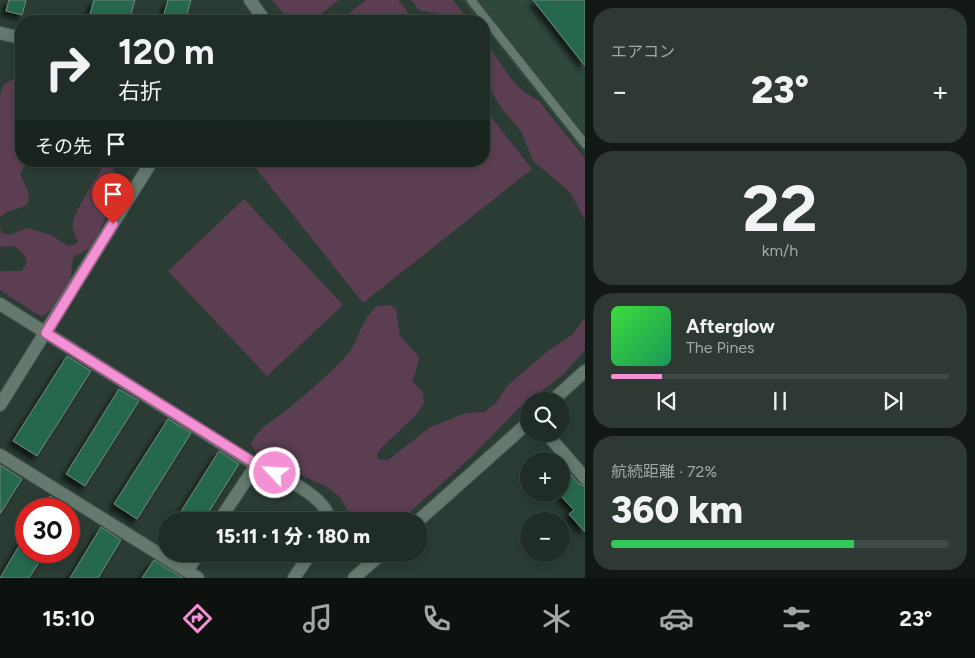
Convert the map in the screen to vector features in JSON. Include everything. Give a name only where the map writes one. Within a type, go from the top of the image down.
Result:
[{"type":"street","points":[[250,0],[261,15]]},
{"type":"street","points":[[0,33],[15,37]]},
{"type":"street","points":[[1,401],[46,333],[148,167]]},
{"type":"street","points":[[0,304],[256,464],[292,482],[324,506],[327,512]]},
{"type":"street","points":[[562,392],[585,371]]},
{"type":"street","points":[[428,512],[520,430]]},
{"type":"street","points":[[554,442],[585,478]]},
{"type":"street","points":[[0,455],[193,574]]},
{"type":"street","points":[[225,512],[256,464]]},
{"type":"street","points":[[294,578],[305,562]]},
{"type":"street","points":[[354,578],[372,562]]},
{"type":"lane","points":[[471,0],[483,15]]},
{"type":"lane","points":[[490,24],[585,144]]},
{"type":"shaded area","points":[[272,0],[339,0],[320,15],[284,15]]},
{"type":"shaded area","points":[[366,0],[398,0],[410,15],[347,15]]},
{"type":"shaded area","points":[[411,0],[453,0],[464,15],[439,15],[419,10]]},
{"type":"shaded area","points":[[462,0],[585,0],[585,155],[490,35],[490,15],[474,15]]},
{"type":"shaded area","points":[[490,48],[513,81],[523,91],[539,101],[585,158],[585,220],[570,192],[533,161],[522,133],[500,106],[490,88]]},
{"type":"shaded area","points":[[15,78],[15,167],[24,167],[20,174],[29,193],[28,204],[6,213],[0,218],[0,96],[4,84]]},
{"type":"shaded area","points":[[490,116],[532,169],[363,303],[255,167],[490,167]]},
{"type":"shaded area","points":[[103,167],[107,167],[113,169],[118,180],[103,224],[92,246],[74,256],[70,283],[60,299],[46,314],[43,316],[38,315],[0,290],[0,273],[2,271],[22,271],[27,262],[25,256],[15,246],[0,247],[0,228],[2,233],[9,235],[27,228],[51,235],[68,246],[76,244],[78,241],[73,229],[74,218]]},
{"type":"shaded area","points":[[244,199],[343,305],[267,376],[168,271]]},
{"type":"shaded area","points":[[391,305],[396,309],[400,336],[419,357],[412,381],[423,392],[424,403],[416,415],[380,449],[377,455],[378,459],[388,460],[429,428],[465,413],[484,412],[496,403],[508,385],[549,350],[573,334],[585,317],[585,350],[564,374],[540,392],[520,392],[520,407],[471,457],[410,512],[349,512],[339,496],[325,486],[257,455],[251,443],[264,427],[312,388],[347,355],[353,347],[367,317],[377,306]]},
{"type":"building","points":[[9,0],[26,0],[22,15],[6,11]]},
{"type":"building","points":[[94,0],[135,0],[131,15],[90,15]]},
{"type":"building","points":[[168,0],[191,0],[187,15],[164,15]]},
{"type":"building","points":[[533,0],[585,0],[585,66]]},
{"type":"building","points":[[67,356],[91,371],[37,456],[13,441]]},
{"type":"building","points":[[119,389],[139,401],[85,486],[66,474]]},
{"type":"building","points":[[168,419],[191,433],[137,519],[114,504]]},
{"type":"building","points":[[219,451],[239,464],[209,512],[181,512]]},
{"type":"building","points":[[0,465],[22,479],[0,514]]},
{"type":"building","points":[[570,473],[579,484],[585,486],[585,532],[570,515],[574,510],[567,502],[570,502]]},
{"type":"building","points":[[101,527],[121,540],[98,578],[70,578]]},
{"type":"building","points":[[15,553],[15,563],[38,563],[29,578],[0,578]]},
{"type":"building","points":[[154,560],[183,578],[142,578]]},
{"type":"route","points":[[113,224],[46,333],[256,464],[275,473]]}]
